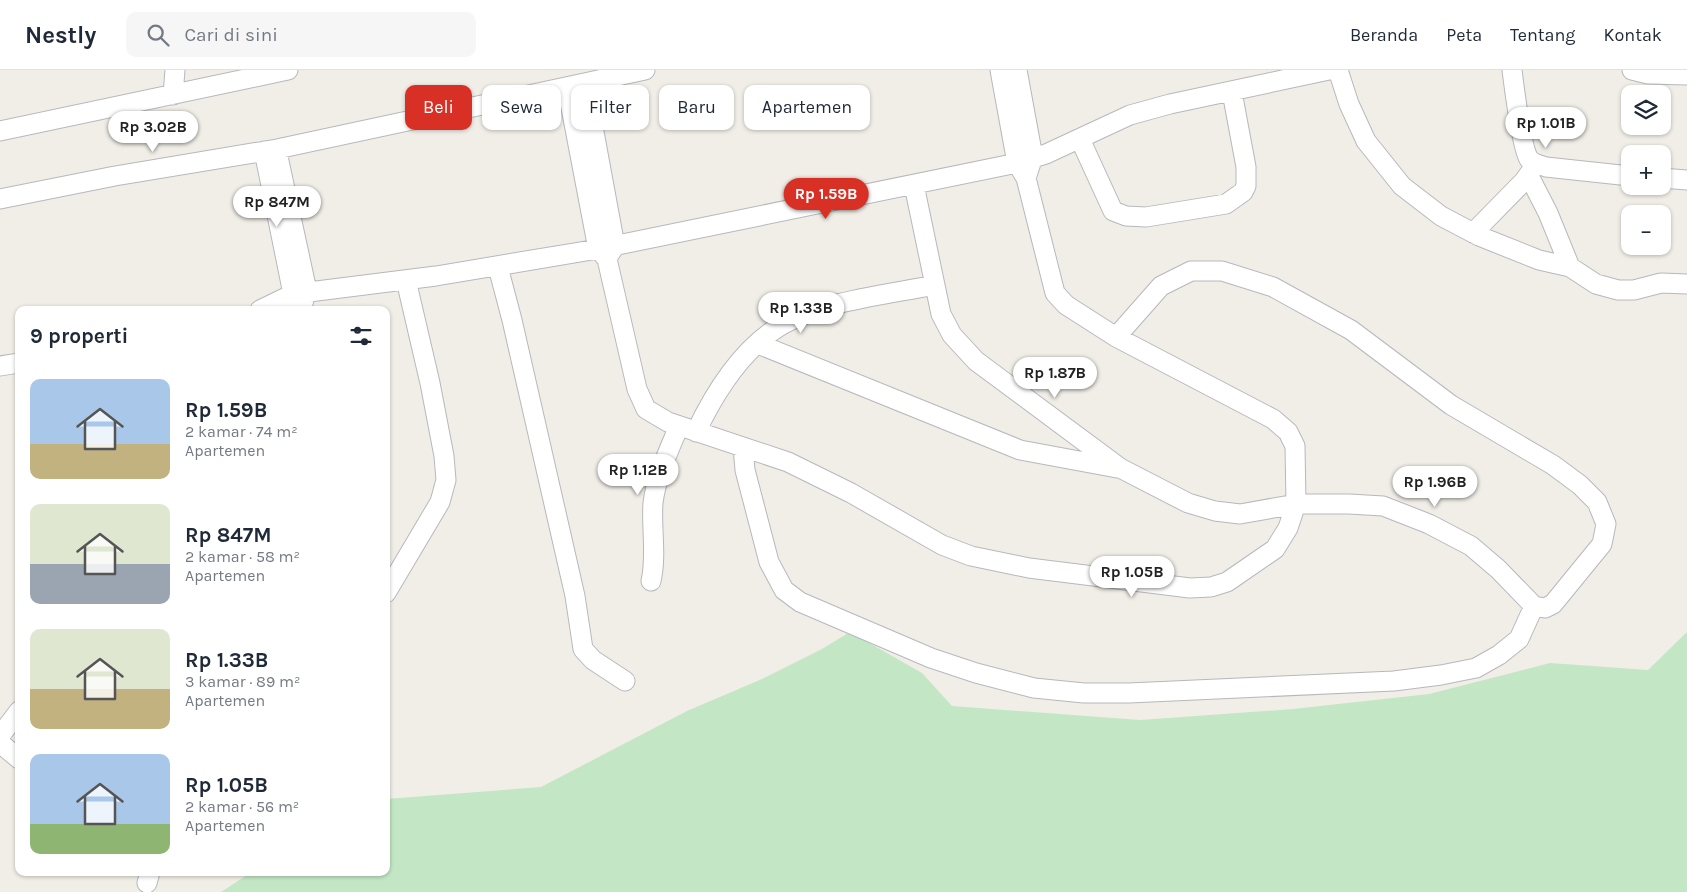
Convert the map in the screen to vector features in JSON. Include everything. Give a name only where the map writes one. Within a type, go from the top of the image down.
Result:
[{"type":"street","points":[[173,95],[175,70]]},
{"type":"street","points":[[0,131],[288,70]]},
{"type":"street","points":[[576,85],[645,70]]},
{"type":"street","points":[[584,130],[607,251],[638,389],[646,409],[668,422],[788,462],[851,493],[942,545],[971,556],[1029,568],[1190,588],[1211,587],[1227,582],[1275,549],[1288,528],[1296,504],[1295,446],[1288,432],[1273,419],[1116,337],[1066,305],[1055,293],[1026,166],[1000,70]]},
{"type":"street","points":[[1016,70],[1026,166]]},
{"type":"street","points":[[278,306],[406,280],[607,251],[914,185],[1026,166],[1046,154],[1130,115],[1170,104],[1329,70]]},
{"type":"street","points":[[1338,70],[1349,104],[1366,142],[1402,186],[1441,216],[1473,233],[1539,260],[1570,267],[1596,284],[1618,290],[1634,290],[1661,283],[1687,284]]},
{"type":"street","points":[[1512,70],[1523,143],[1570,267]]},
{"type":"street","points":[[1632,70],[1648,74],[1687,75]]},
{"type":"street","points":[[0,199],[115,176],[270,150],[571,86]]},
{"type":"street","points":[[1080,138],[1113,211],[1126,216],[1146,217],[1226,204],[1243,192],[1246,186],[1246,167],[1232,92]]},
{"type":"street","points":[[270,150],[300,301]]},
{"type":"street","points":[[1473,233],[1533,170],[1621,175]]},
{"type":"street","points":[[1671,179],[1687,180]]},
{"type":"street","points":[[914,185],[941,314],[952,335],[976,361],[1120,468],[1188,503],[1215,511],[1240,514],[1296,504],[1383,506],[1429,524],[1471,546],[1498,569],[1534,606],[1545,608],[1553,604],[1602,544],[1606,524],[1597,502],[1580,485],[1553,466],[1451,405],[1350,330],[1274,287],[1222,271],[1191,271],[1161,286],[1116,337]]},
{"type":"street","points":[[498,267],[573,586],[583,649],[593,660],[625,681]]},
{"type":"street","points":[[390,586],[440,502],[446,480],[444,456],[430,383],[406,280]]},
{"type":"street","points":[[652,581],[655,546],[654,503],[661,472],[687,429],[708,407],[732,371],[771,332],[793,319],[827,307],[935,285]]},
{"type":"street","points":[[758,344],[1020,450],[1120,468]]},
{"type":"street","points":[[0,366],[15,364]]},
{"type":"street","points":[[742,447],[745,470],[768,562],[784,590],[800,602],[931,658],[976,673],[1034,688],[1084,693],[1129,693],[1394,681],[1441,675],[1476,668],[1499,655],[1519,639],[1534,606]]},
{"type":"street","points":[[0,736],[15,716]]},
{"type":"street","points":[[0,743],[15,756]]},
{"type":"green space","points":[[850,632],[922,673],[952,706],[1140,720],[1293,709],[1429,694],[1550,663],[1648,670],[1687,632],[1687,892],[221,892],[245,876],[390,876],[390,799],[541,787],[687,711],[762,679],[822,649]]}]
